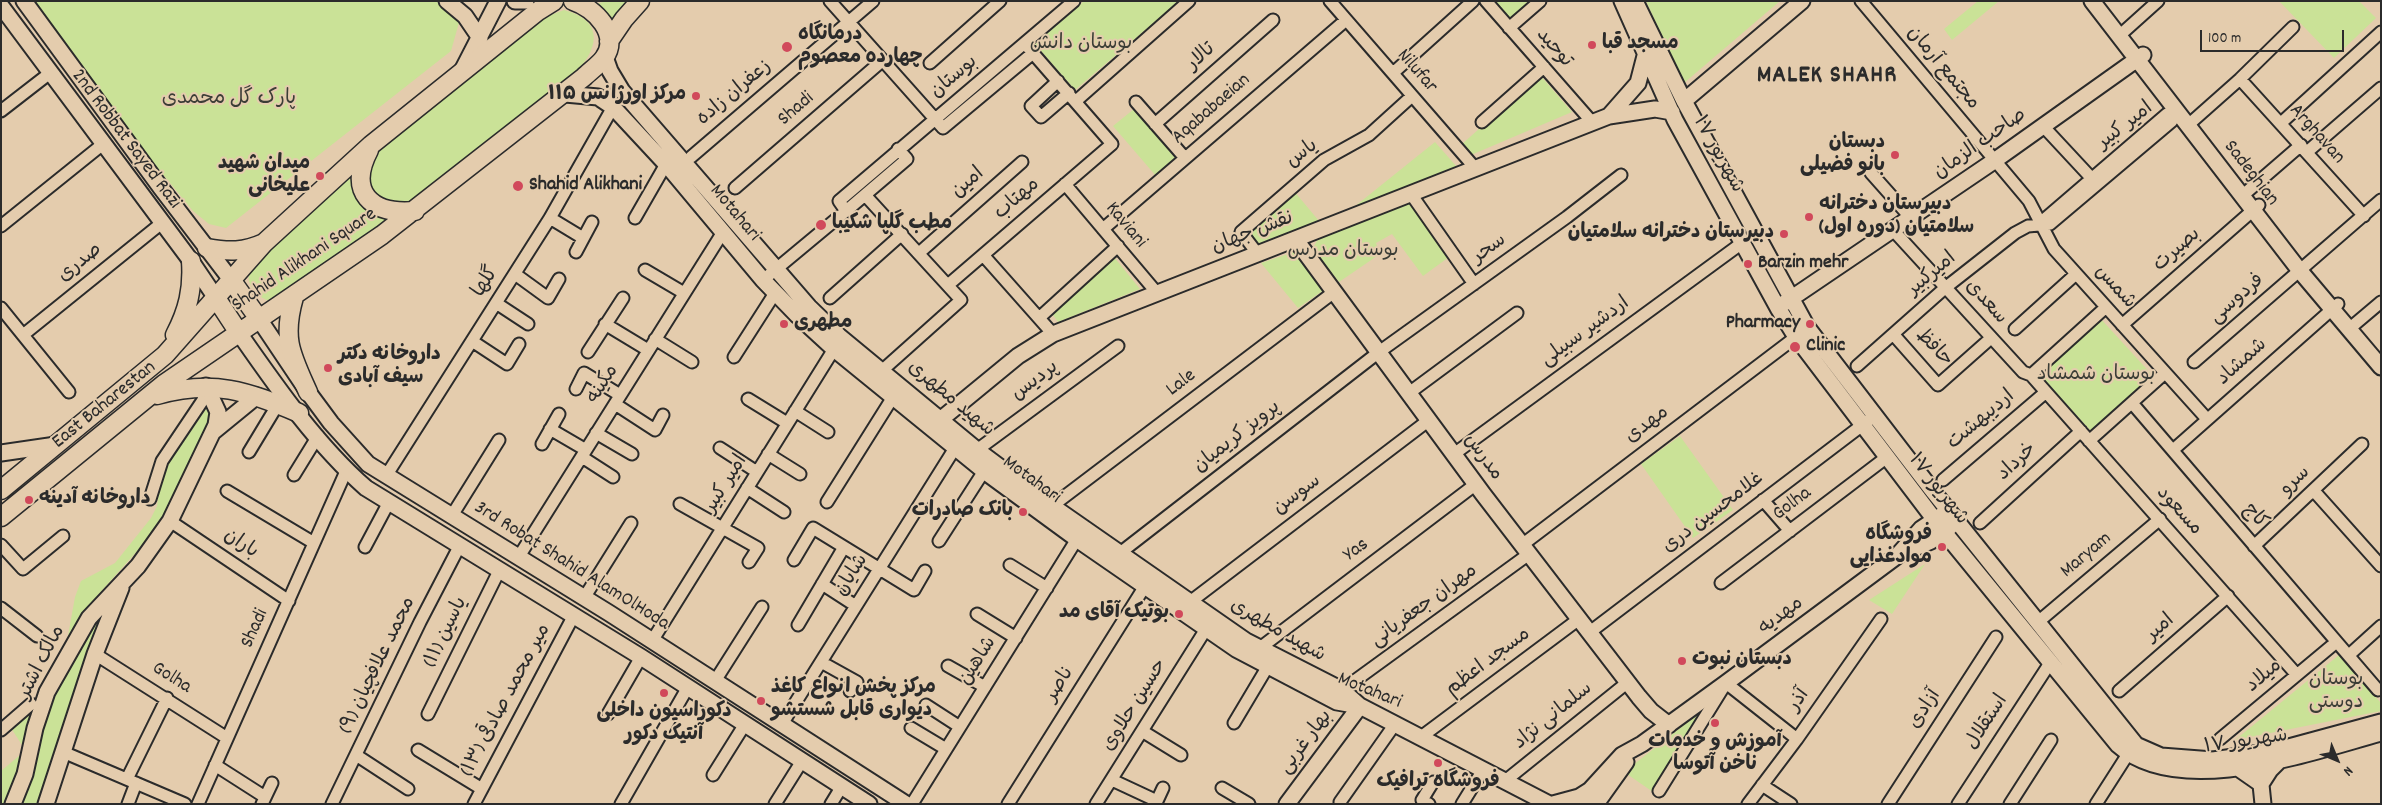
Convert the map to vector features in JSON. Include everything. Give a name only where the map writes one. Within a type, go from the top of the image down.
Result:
[{"type":"main road","name":"2nd Robbat Sayed Razi","points":[[24,1],[161,188],[232,280]]},
{"type":"main road","points":[[447,1],[465,16],[480,38]]},
{"type":"main road","points":[[515,1],[526,1]]},
{"type":"main road","name":"Shahid Alikhani Square","points":[[554,1],[538,10],[371,145],[264,243],[216,298],[239,333],[294,297],[415,211],[565,94],[607,49],[624,19],[640,1]]},
{"type":"main road","name":"۱۷ شهریور","points":[[1622,1],[1645,56],[1672,112],[1742,243],[1784,304],[1807,327],[1868,420],[1886,457],[1944,532],[2118,745],[2128,754],[2154,766],[2216,771],[2238,768],[2274,751],[2381,722]]},
{"type":"main road","name":"۱۷ شهریور","points":[[1635,1],[1784,304],[1796,337],[1953,516],[2136,745],[2161,756],[2213,760],[2258,759],[2279,761],[2381,733]]},
{"type":"main road","points":[[1684,101],[1802,1]]},
{"type":"main road","name":"Sadeghian","points":[[2092,1],[2122,33]]},
{"type":"main road","name":"Sadeghian","points":[[2104,1],[2122,33],[2140,58],[2303,268],[2380,363]]},
{"type":"main road","points":[[577,2],[597,14],[606,28],[607,49]]},
{"type":"main road","name":"2nd Robbat Sayed Razi","points":[[2,7],[163,222],[216,298]]},
{"type":"main road","points":[[465,16],[495,7]]},
{"type":"main road","points":[[461,73],[495,7]]},
{"type":"main road","name":"Motahari","points":[[607,49],[614,79],[622,91],[769,275],[775,293],[834,349],[893,397],[936,423],[955,448],[1077,540],[1236,649],[1337,702],[1360,706],[1549,804]]},
{"type":"main road","points":[[1610,116],[1638,83],[1645,56]]},
{"type":"main road","name":"صاحب الزمان","points":[[1784,304],[1994,161],[2140,58]]},
{"type":"main road","name":"Motahari","points":[[565,94],[598,98],[613,107],[666,164],[723,232],[769,275]]},
{"type":"main road","name":"نقش جهان","points":[[936,423],[1018,356],[1053,334],[1592,122],[1610,116],[1655,109],[1672,112]]},
{"type":"main road","points":[[371,145],[362,163],[360,176],[369,201],[383,209],[399,212],[415,211]]},
{"type":"main road","points":[[146,200],[158,194],[161,188]]},
{"type":"main road","name":"مدرس","points":[[1296,240],[1476,484],[1639,697]]},
{"type":"main road","points":[[208,248],[232,252],[248,250],[264,243]]},
{"type":"main road","points":[[165,356],[189,306],[192,281],[191,261]]},
{"type":"main road","name":"شهید مطهری","points":[[769,275],[936,423],[977,450],[1052,506],[1190,602],[1260,648],[1342,690],[1360,706]]},
{"type":"main road","points":[[232,280],[259,319]]},
{"type":"main road","points":[[294,297],[287,334],[290,351],[308,392]]},
{"type":"main road","name":"East Baharestan","points":[[1,490],[165,356],[216,298]]},
{"type":"main road","name":"3rd Robat Shahid AlamOlHoda","points":[[259,319],[285,360],[331,423],[368,464],[584,598],[906,804]]},
{"type":"main road","name":"East Baharestan","points":[[1,517],[147,398],[239,333]]},
{"type":"main road","name":"3rd Robat Shahid AlamOlHoda","points":[[239,333],[298,413],[347,470],[366,488],[574,615],[866,801]]},
{"type":"main road","points":[[165,356],[173,353],[180,354],[183,357],[184,366],[179,374]]},
{"type":"main road","points":[[266,371],[263,359],[267,354],[275,353],[285,360]]},
{"type":"main road","points":[[147,398],[179,389],[206,386],[237,390],[298,413]]},
{"type":"main road","points":[[206,386],[218,412],[213,432]]},
{"type":"main road","points":[[213,432],[256,396]]},
{"type":"main road","name":"مالک اشتر","points":[[13,804],[25,774],[35,728],[47,692],[89,618],[124,581],[170,521],[213,432]]},
{"type":"main road","points":[[1,453],[56,445]]},
{"type":"main road","name":"مهدیه","points":[[1583,804],[1593,797],[1622,755],[1668,725],[1897,556],[1921,529],[1935,519],[1953,516]]},
{"type":"main road","name":"مهدیه","points":[[1897,556],[1931,541],[1944,532],[1953,516]]},
{"type":"main road","name":"مالک اشتر","points":[[46,804],[95,654],[124,581]]},
{"type":"main road","points":[[1639,697],[1651,711],[1668,725]]},
{"type":"main road","points":[[1639,697],[1648,719],[1647,740]]},
{"type":"main road","name":"بهار غربی","points":[[1287,804],[1360,706]]},
{"type":"main road","name":"مهدیه","points":[[1593,797],[1606,796],[1647,740]]},
{"type":"main road","points":[[823,774],[830,772],[834,766],[834,758]]},
{"type":"main road","points":[[2258,759],[2263,804]]},
{"type":"main road","points":[[2261,784],[2270,770],[2279,761]]},
{"type":"main road","points":[[2238,768],[2261,784]]},
{"type":"main road","points":[[866,801],[860,791],[865,784],[873,784]]},
{"type":"main road","points":[[1553,804],[1579,797],[1593,797]]},
{"type":"street","points":[[830,1],[935,118]]},
{"type":"street","name":"زعفران زاده","points":[[691,156],[873,1]]},
{"type":"street","points":[[930,63],[1000,1]]},
{"type":"street","name":"بوستان","points":[[846,210],[839,202],[935,118],[1029,48],[1061,5],[1074,1]]},
{"type":"street","points":[[1058,81],[1031,106],[1041,117],[1072,97],[1189,1]]},
{"type":"street","name":"Nilufar","points":[[1330,1],[1475,168]]},
{"type":"street","points":[[1393,73],[1473,1]]},
{"type":"street","name":"توحید","points":[[1486,1],[1592,122]]},
{"type":"street","points":[[1509,28],[1540,1]]},
{"type":"street","name":"مجتمع آرمان","points":[[1861,1],[2034,208],[2039,224]]},
{"type":"street","points":[[2122,33],[2158,1]]},
{"type":"street","name":"تالار","points":[[1155,124],[1273,20]]},
{"type":"street","name":"Aqababaeian","points":[[1103,229],[1346,20]]},
{"type":"street","points":[[2191,124],[2293,27]]},
{"type":"street","points":[[2281,123],[2381,32]]},
{"type":"street","points":[[1029,48],[1072,97]]},
{"type":"street","name":"Shadi","points":[[735,188],[883,60]]},
{"type":"street","points":[[1482,122],[1544,68]]},
{"type":"street","points":[[1,111],[50,73]]},
{"type":"street","name":"Arghavan","points":[[2240,79],[2364,216]]},
{"type":"street","points":[[2245,194],[2381,88]]},
{"type":"street","name":"یاس","points":[[1258,253],[1241,232],[1324,160],[1369,135],[1412,96]]},
{"type":"street","name":"مهتاب","points":[[948,285],[1112,144],[1072,97]]},
{"type":"street","points":[[1136,102],[1185,158]]},
{"type":"street","name":"گلها","points":[[386,476],[550,218],[613,107]]},
{"type":"street","name":"امیر کبیر","points":[[2039,224],[2095,181],[2172,120],[2171,116],[2167,114],[2095,181]]},
{"type":"street","points":[[2043,126],[2095,181]]},
{"type":"street","points":[[1,226],[103,144]]},
{"type":"street","points":[[769,275],[865,195],[906,158],[898,149]]},
{"type":"street","name":"امین","points":[[919,253],[1022,162]]},
{"type":"street","points":[[635,218],[666,164]]},
{"type":"street","points":[[1871,173],[1911,218]]},
{"type":"street","name":"سحر","points":[[1379,352],[1567,217],[1621,174]]},
{"type":"street","name":"Kaviani","points":[[1065,184],[1156,293]]},
{"type":"street","points":[[1411,194],[1474,284]]},
{"type":"street","points":[[865,195],[962,300],[886,367]]},
{"type":"street","points":[[2303,268],[2381,200]]},
{"type":"street","name":"بصیرت","points":[[2122,325],[2256,208]]},
{"type":"street","points":[[550,218],[583,238]]},
{"type":"street","name":"صدری","points":[[23,334],[163,222]]},
{"type":"street","points":[[576,252],[592,222]]},
{"type":"street","name":"شمس","points":[[2039,224],[2054,249],[2207,419]]},
{"type":"street","name":"امیرکبیر","points":[[1857,366],[1945,288],[2015,233],[2028,226],[2039,224]]},
{"type":"street","name":"سعدی","points":[[1893,230],[2023,372],[2031,375]]},
{"type":"street","name":"مکینه","points":[[518,558],[723,232]]},
{"type":"street","points":[[830,298],[902,234]]},
{"type":"street","name":"اردشیر سبیلی","points":[[1454,454],[1742,243]]},
{"type":"street","points":[[1039,318],[1118,246]]},
{"type":"street","points":[[983,255],[1053,334]]},
{"type":"street","name":"فردوسی","points":[[2194,362],[2303,268]]},
{"type":"street","points":[[645,270],[684,293]]},
{"type":"street","points":[[515,274],[548,298],[559,279]]},
{"type":"street","points":[[2015,329],[2076,274]]},
{"type":"street","name":"Lale","points":[[1052,506],[1334,292]]},
{"type":"street","points":[[734,357],[775,293]]},
{"type":"street","points":[[588,352],[623,298]]},
{"type":"street","points":[[2352,327],[2381,302]]},
{"type":"street","points":[[496,303],[528,324]]},
{"type":"street","name":"شمشاد","points":[[2173,450],[2335,306]]},
{"type":"street","points":[[1,308],[69,392]]},
{"type":"street","points":[[2031,375],[2106,308]]},
{"type":"street","points":[[1409,393],[1517,313]]},
{"type":"street","points":[[605,324],[648,350]]},
{"type":"street","name":"حافظ","points":[[1893,334],[1938,385],[1991,338]]},
{"type":"street","name":"مهدی","points":[[1526,549],[1796,337]]},
{"type":"street","points":[[655,340],[692,362]]},
{"type":"street","points":[[472,341],[507,364],[519,344]]},
{"type":"street","name":"پردیس","points":[[977,450],[1118,346]]},
{"type":"street","name":"امیر کبیر","points":[[652,641],[834,349]]},
{"type":"street","name":"پرویز کریمیان","points":[[1120,553],[1379,352]]},
{"type":"street","points":[[2089,441],[2165,373]]},
{"type":"street","points":[[576,389],[584,374],[655,430],[663,415]]},
{"type":"street","name":"مسعود","points":[[2031,375],[2297,675]]},
{"type":"street","points":[[150,499],[162,461],[200,405],[206,386]]},
{"type":"street","name":"اردیبهشت","points":[[1942,480],[2046,392]]},
{"type":"street","points":[[827,502],[893,397]]},
{"type":"street","points":[[748,399],[787,424]]},
{"type":"street","name":"کاج","points":[[2132,403],[2378,690]]},
{"type":"street","points":[[249,452],[278,404]]},
{"type":"street","points":[[795,411],[828,432]]},
{"type":"street","points":[[542,444],[559,414]]},
{"type":"street","name":"سوسن","points":[[1190,602],[1428,420]]},
{"type":"street","name":"غلامحسین دری","points":[[1590,632],[1868,420]]},
{"type":"street","points":[[550,429],[613,476]]},
{"type":"street","name":"خرداد","points":[[1980,523],[2081,431]]},
{"type":"street","points":[[596,433],[632,454]]},
{"type":"street","points":[[294,475],[318,436]]},
{"type":"street","points":[[452,517],[499,440]]},
{"type":"street","name":"سرو","points":[[2254,546],[2362,444]]},
{"type":"street","points":[[720,448],[757,472]]},
{"type":"street","name":"شایان","points":[[782,724],[955,448]]},
{"type":"street","points":[[768,454],[800,474]]},
{"type":"street","name":"Golha","points":[[1721,583],[1886,457]]},
{"type":"street","name":"Shadi","points":[[198,804],[347,470]]},
{"type":"street","points":[[939,541],[984,471]]},
{"type":"street","name":"Yas","points":[[1260,648],[1476,484]]},
{"type":"street","points":[[747,488],[784,512]]},
{"type":"street","points":[[226,491],[314,543]]},
{"type":"street","points":[[2314,491],[2381,566]]},
{"type":"street","points":[[1763,500],[1790,531]]},
{"type":"street","points":[[365,547],[389,502]]},
{"type":"street","points":[[680,504],[758,548],[749,562]]},
{"type":"street","name":"Maryam","points":[[2038,622],[2160,519]]},
{"type":"street","name":"باران","points":[[170,521],[289,601]]},
{"type":"street","points":[[584,598],[630,523]]},
{"type":"street","points":[[794,560],[813,528],[914,590],[925,571]]},
{"type":"street","points":[[1,545],[23,568],[63,536]]},
{"type":"street","name":"شاهین","points":[[912,804],[1077,540]]},
{"type":"street","name":"محمد علافچیان (۹)","points":[[332,804],[420,622],[460,545]]},
{"type":"street","points":[[798,624],[844,547]]},
{"type":"street","name":"مهران جعفریانی","points":[[1342,690],[1526,549]]},
{"type":"street","points":[[1010,565],[1047,588]]},
{"type":"street","name":"یاسین (۱۱)","points":[[428,714],[500,569]]},
{"type":"street","points":[[822,584],[856,606]]},
{"type":"street","name":"ناصر","points":[[1008,804],[1145,586]]},
{"type":"street","name":"امیر","points":[[2119,691],[2228,596]]},
{"type":"street","points":[[715,681],[762,607]]},
{"type":"street","points":[[1,608],[37,636]]},
{"type":"street","points":[[977,614],[1016,638]]},
{"type":"street","name":"میر محمد صادقی (۱۳)","points":[[474,804],[574,615]]},
{"type":"street","name":"مسجد اعظم","points":[[1421,737],[1579,619]]},
{"type":"street","name":"آذر","points":[[1748,804],[1797,739],[1881,619]]},
{"type":"street","points":[[2349,655],[2381,626]]},
{"type":"street","name":"حسین حلاوی","points":[[1096,804],[1206,629]]},
{"type":"street","name":"آزادی","points":[[1888,804],[1996,637]]},
{"type":"street","name":"میلاد","points":[[2220,739],[2334,644]]},
{"type":"street","name":"Golha","points":[[95,654],[167,698],[227,738]]},
{"type":"street","points":[[608,714],[641,657]]},
{"type":"street","points":[[821,662],[854,686]]},
{"type":"street","name":"استقلال","points":[[1958,804],[2050,663]]},
{"type":"street","points":[[948,666],[985,687]]},
{"type":"street","points":[[1234,723],[1268,666]]},
{"type":"street","name":"سلمانی نژاد","points":[[1504,781],[1628,682]]},
{"type":"street","points":[[1659,791],[1726,683],[1797,739]]},
{"type":"street","points":[[620,804],[688,687]]},
{"type":"street","points":[[128,804],[132,781],[167,698]]},
{"type":"street","points":[[1,730],[31,704]]},
{"type":"street","points":[[926,706],[960,727]]},
{"type":"street","points":[[713,775],[745,724]]},
{"type":"street","points":[[1340,802],[1395,724]]},
{"type":"street","points":[[911,728],[946,749]]},
{"type":"street","points":[[1142,731],[1180,755]]},
{"type":"street","points":[[2010,804],[2051,740]]},
{"type":"street","points":[[418,750],[482,789]]},
{"type":"street","points":[[63,752],[185,804]]},
{"type":"street","points":[[2096,804],[2128,754]]},
{"type":"street","points":[[356,755],[408,790]]},
{"type":"street","points":[[776,804],[802,761]]},
{"type":"street","points":[[216,765],[264,800],[272,783]]},
{"type":"street","points":[[1462,804],[1483,770]]},
{"type":"street","points":[[1112,780],[1157,801],[1163,788]]},
{"type":"street","points":[[1429,804],[1422,800],[1433,782]]},
{"type":"street","points":[[1762,785],[1791,804]]},
{"type":"street","points":[[831,804],[842,786]]},
{"type":"street","points":[[1222,788],[1249,804]]},
{"type":"green space","name":"پارک گل محمدی","points":[[34,1],[440,1],[460,19],[451,51],[226,228],[209,224],[193,211],[124,127]]},
{"type":"green space","points":[[606,1],[631,1],[612,28],[593,5]]},
{"type":"green space","name":"بوستان دانش","points":[[1084,1],[1179,1],[1075,90],[1035,44]]},
{"type":"green space","points":[[1493,1],[1530,1],[1509,20]]},
{"type":"green space","points":[[1631,1],[1780,288],[1779,293],[1775,290],[1677,110]]},
{"type":"green space","points":[[1646,1],[1780,1],[1684,83]]},
{"type":"green space","points":[[1978,1],[1999,1],[1952,40],[1944,29]]},
{"type":"green space","points":[[2279,1],[2359,1],[2376,18],[2334,58]]},
{"type":"green space","name":"میدان شهید علیخانی","points":[[564,10],[576,14],[585,20],[591,26],[594,34],[591,51],[586,61],[578,70],[421,195],[402,204],[381,200],[373,193],[367,177],[376,151],[540,19]]},
{"type":"green space","points":[[1540,75],[1572,112],[1471,155],[1462,144]]},
{"type":"green space","points":[[1134,109],[1176,159],[1156,176],[1113,126]]},
{"type":"green space","points":[[1435,142],[1457,167],[1349,211]]},
{"type":"green space","name":"میدان شهید علیخانی","points":[[357,166],[356,177],[398,217],[274,302],[256,293],[250,284],[249,274],[257,259]]},
{"type":"green space","points":[[1294,191],[1319,221],[1257,246],[1247,232]]},
{"type":"green space","name":"بوستان مدرس","points":[[1411,203],[1449,257],[1423,276],[1392,234],[1376,243],[1380,254],[1339,282],[1313,248],[1318,239]]},
{"type":"green space","points":[[1294,252],[1324,290],[1298,308],[1261,263]]},
{"type":"green space","points":[[1114,257],[1140,289],[1058,322],[1051,312]]},
{"type":"green space","name":"بوستان شمشاد","points":[[2100,318],[2154,377],[2093,433],[2039,375]]},
{"type":"green space","points":[[211,402],[212,425],[197,447],[170,511],[155,531],[97,596],[67,641],[75,597],[81,581],[115,563],[151,518],[157,506],[161,478],[171,459]]},
{"type":"green space","points":[[1680,436],[1733,510],[1693,538],[1641,464]]},
{"type":"green space","points":[[1925,564],[1892,614],[1869,600]]},
{"type":"green space","points":[[102,613],[38,804],[17,804],[41,730],[62,676],[87,630]]},
{"type":"green space","name":"بوستان دوستی","points":[[2339,655],[2381,703],[2381,711],[2235,740]]},
{"type":"green space","points":[[37,705],[22,745],[11,728]]},
{"type":"green space","points":[[1702,711],[1653,792],[1624,772]]},
{"type":"green space","points":[[20,755],[15,781],[5,804],[1,804],[1,771]]},
{"type":"place","name":"مسجد قبا","points":[[1592,45]]},
{"type":"place","name":"درمانگاه چهارده معصوم","points":[[787,47]]},
{"type":"place","name":"مرکز اورژانس ۱۱۵","points":[[696,96]]},
{"type":"place","name":"دبستان بانو فضیلی","points":[[1895,155]]},
{"type":"place","name":"میدان شهید علیخانی","points":[[320,176]]},
{"type":"place","name":"Shahid Alikhani","points":[[518,186]]},
{"type":"place","name":"دبیرستان دخترانه سلامتیان (دوره اول)","points":[[1809,217]]},
{"type":"place","name":"مطب گلپا شکیبا","points":[[821,225]]},
{"type":"place","name":"دبیرستان دخترانه سلامتیان","points":[[1784,234]]},
{"type":"place","name":"Barzin mehr","points":[[1748,264]]},
{"type":"place","name":"مطهری","points":[[784,324]]},
{"type":"place","name":"Pharmacy","points":[[1810,324]]},
{"type":"place","name":"Clinic","points":[[1795,347]]},
{"type":"place","name":"داروخانه دکتر سیف آبادی","points":[[328,368]]},
{"type":"place","name":"داروخانه آدینه","points":[[29,500]]},
{"type":"place","name":"بانک صادرات","points":[[1023,512]]},
{"type":"place","name":"فروشگاه موادغذایی","points":[[1942,547]]},
{"type":"place","name":"بوتیک آقای مد","points":[[1179,614]]},
{"type":"place","name":"دبستان نبوت","points":[[1682,661]]},
{"type":"place","name":"دکوراسیون داخلی آنتیک دکور","points":[[664,693]]},
{"type":"place","name":"مرکز پخش انواع کاغذ دیواری قابل شستشو","points":[[761,701]]},
{"type":"place","name":"آموزش و خدمات ناخن آتوسا","points":[[1715,723]]},
{"type":"place","name":"فروشگاه ترافیک","points":[[1438,763]]},
{"type":"district","name":"MALEK SHAHR","points":[[1827,78]]}]
